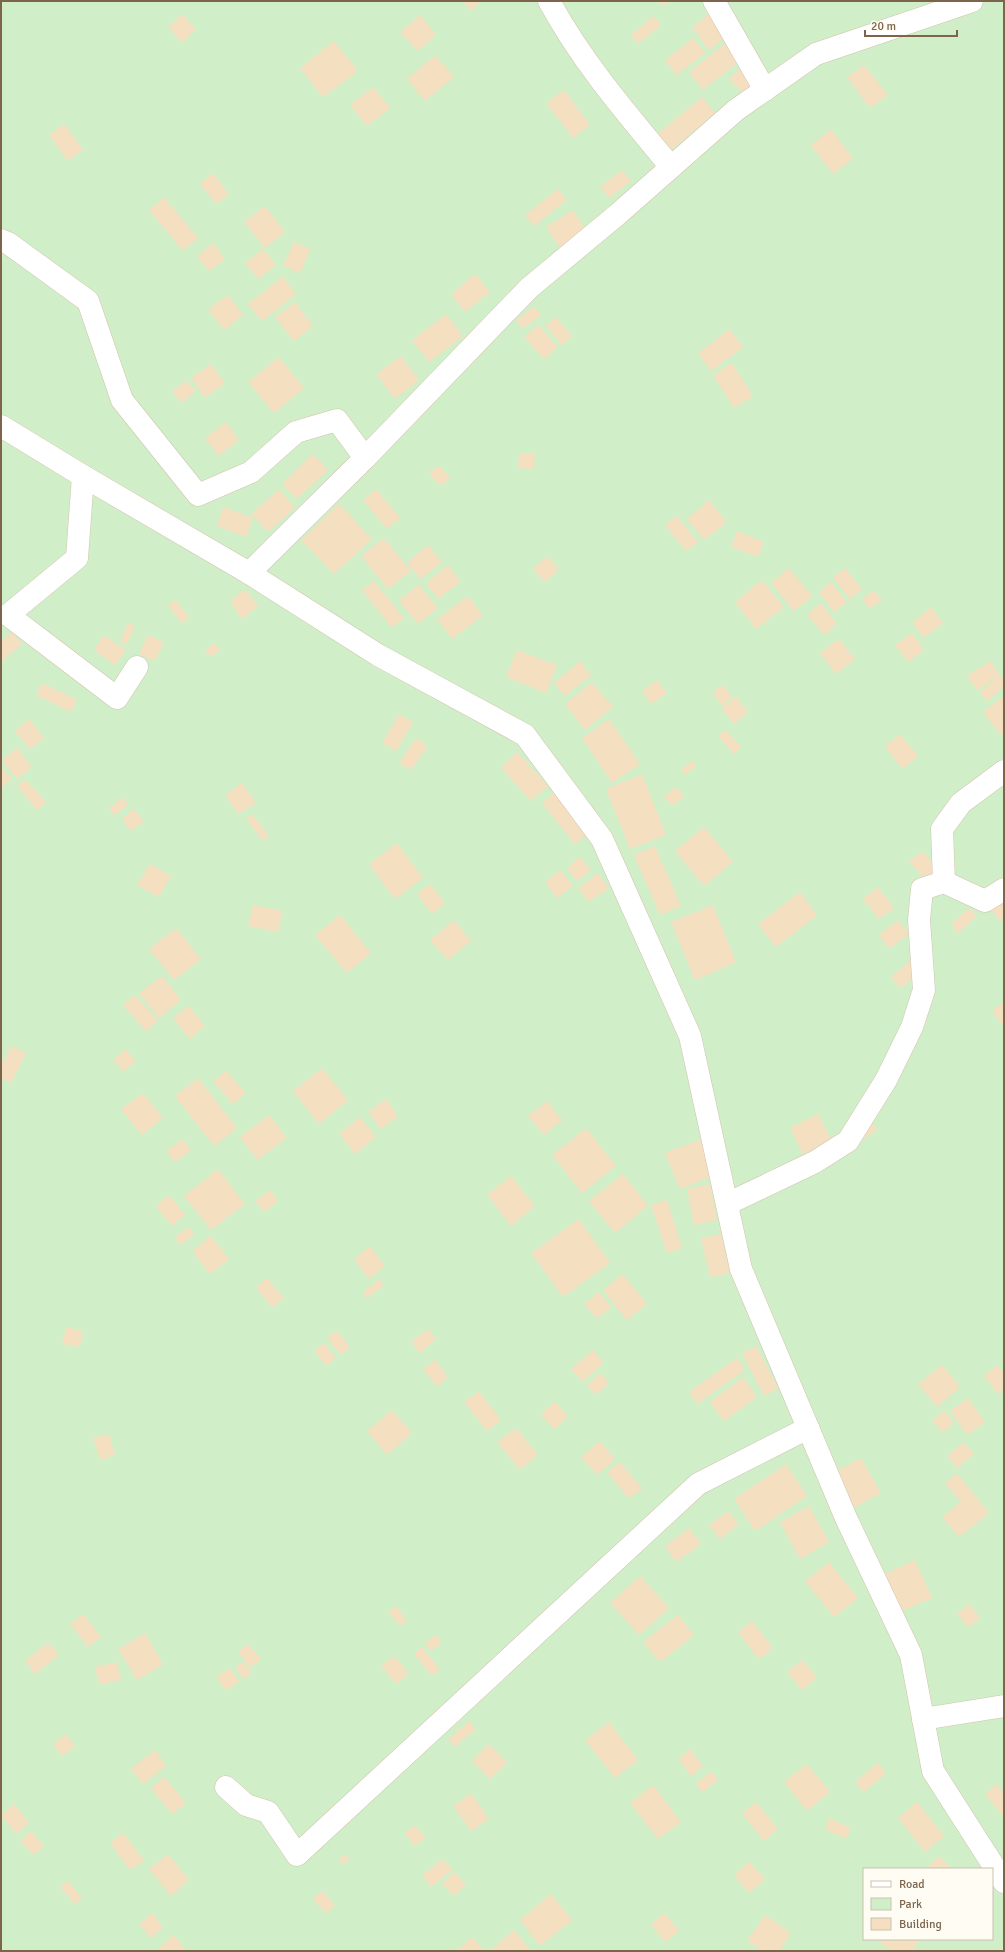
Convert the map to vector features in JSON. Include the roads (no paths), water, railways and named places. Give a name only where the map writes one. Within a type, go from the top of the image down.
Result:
[{"type":"street","points":[[549,1],[561,23],[610,94],[671,167]]},
{"type":"street","points":[[714,1],[765,90]]},
{"type":"street","points":[[249,573],[365,458],[529,288],[736,110],[816,54],[972,1]]},
{"type":"street","points":[[1,240],[8,243],[88,302],[122,400],[198,495],[251,472],[296,432],[337,420],[365,458]]},
{"type":"street","points":[[1,426],[83,476],[249,573],[378,655],[525,735],[602,839],[690,1036],[741,1269],[846,1518],[911,1655],[933,1771],[1004,1882]]},
{"type":"street","points":[[83,476],[77,558],[8,614],[117,698],[137,667]]},
{"type":"street","points":[[944,882],[942,829],[961,803],[1004,771]]},
{"type":"street","points":[[726,1204],[815,1162],[848,1141],[886,1080],[912,1027],[924,990],[919,920],[922,889],[944,882],[985,901],[1004,889]]},
{"type":"street","points":[[226,1787],[246,1805],[268,1812],[297,1854],[698,1484],[808,1428]]},
{"type":"street","points":[[923,1719],[1004,1706]]}]
